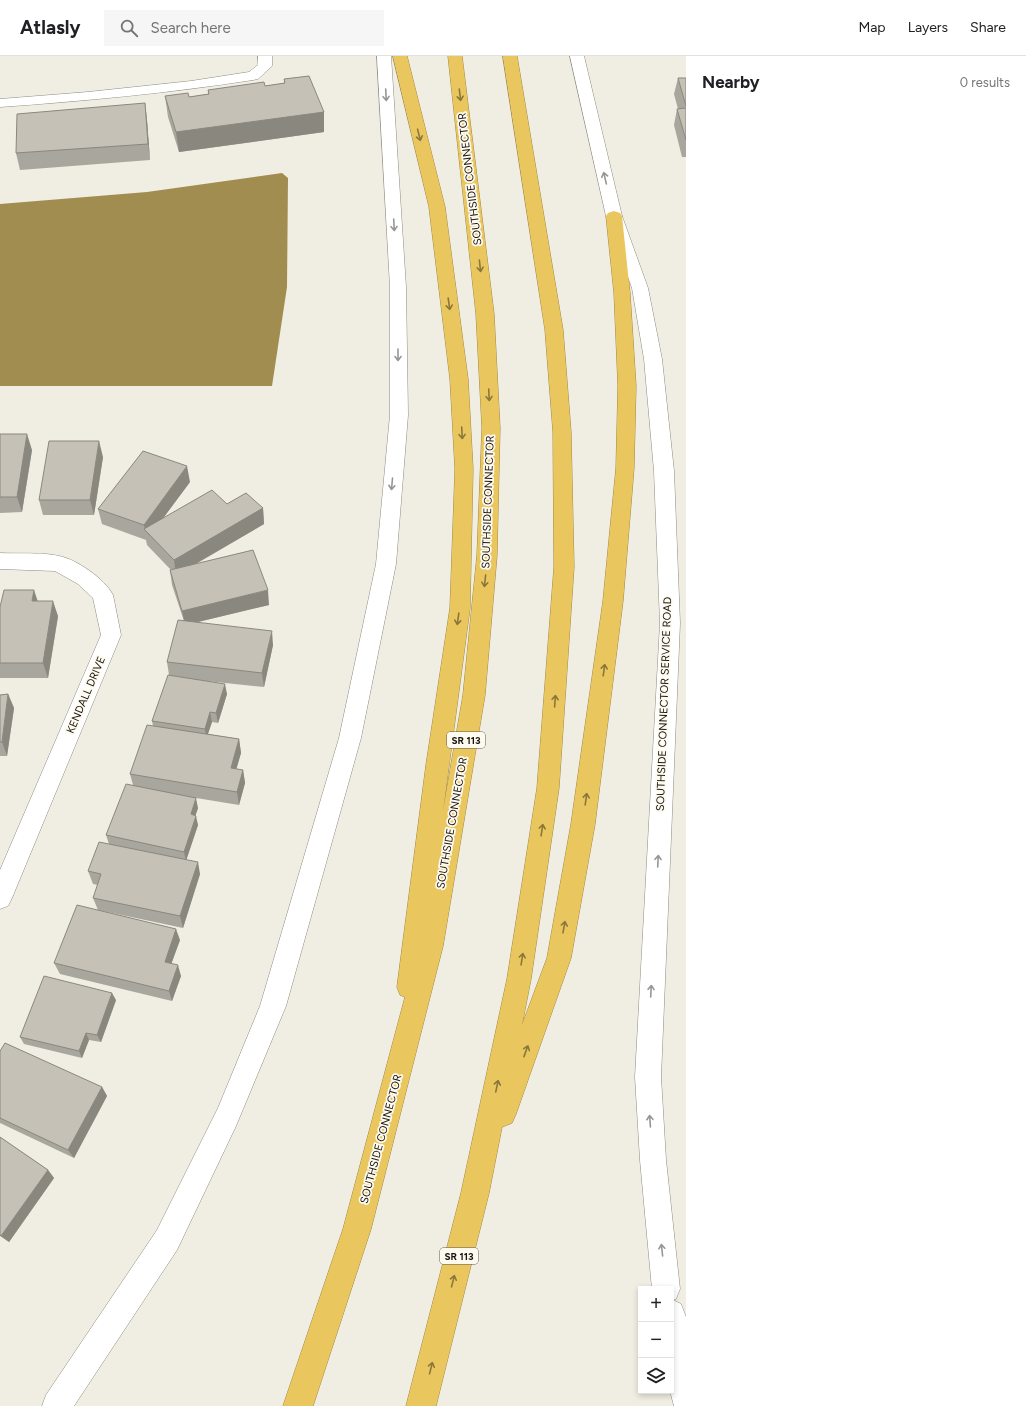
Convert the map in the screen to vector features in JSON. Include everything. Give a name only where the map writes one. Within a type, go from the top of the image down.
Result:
[{"type":"highway","points":[[397,1078],[437,765],[460,608],[464,469],[459,379],[437,207],[400,56]]},
{"type":"highway","name":"SOUTHSIDE CONNECTOR","points":[[298,1406],[357,1229],[433,939],[474,695],[487,555],[491,428],[485,314],[455,56]]},
{"type":"highway","name":"SR 113","points":[[421,1406],[475,1193],[519,979],[548,788],[564,567],[562,432],[554,330],[510,56]]},
{"type":"highway","points":[[475,1193],[559,958],[583,824],[613,601],[625,468],[627,386],[622,293],[614,216]]},
{"type":"street","points":[[0,103],[159,88],[253,76],[265,66],[265,56]]},
{"type":"street","points":[[57,1406],[167,1240],[228,1117],[273,1006],[350,738],[386,564],[399,415],[398,287],[384,56]]},
{"type":"street","name":"SOUTHSIDE CONNECTOR SERVICE ROAD","points":[[577,56],[614,216],[640,288],[652,359],[664,471],[670,623],[648,1076],[653,1160],[666,1286]]},
{"type":"street","name":"KENDALL DRIVE","points":[[0,561],[58,563],[85,578],[104,595],[111,635],[0,898]]},
{"type":"street","points":[[672,1322],[686,1398]]},
{"type":"shaded area","points":[[282,173],[288,178],[287,287],[272,386],[0,386],[0,204],[147,192]]},
{"type":"building","points":[[309,76],[324,112],[176,132],[165,96],[188,93],[189,97],[209,94],[208,90],[264,82],[265,86],[285,83],[284,79]]},
{"type":"building","points":[[678,78],[686,78],[686,106]]},
{"type":"building","points":[[145,103],[148,144],[16,153],[17,114]]},
{"type":"building","points":[[686,108],[686,140],[677,109]]},
{"type":"building","points":[[0,434],[27,434],[17,497],[0,497]]},
{"type":"building","points":[[49,441],[99,441],[90,500],[39,500]]},
{"type":"building","points":[[143,451],[187,466],[144,525],[98,509]]},
{"type":"building","points":[[212,490],[227,504],[246,493],[263,508],[174,560],[144,529]]},
{"type":"building","points":[[253,550],[268,590],[182,611],[170,570]]},
{"type":"building","points":[[4,590],[34,590],[32,601],[53,601],[43,663],[0,663],[0,607]]},
{"type":"building","points":[[178,620],[272,631],[262,673],[167,662]]},
{"type":"building","points":[[168,675],[225,684],[216,713],[210,712],[205,729],[152,721]]},
{"type":"building","points":[[8,694],[2,742],[0,742],[0,695]]},
{"type":"building","points":[[147,725],[239,739],[231,768],[243,770],[237,792],[130,774]]},
{"type":"building","points":[[126,784],[196,798],[191,814],[196,816],[184,852],[106,835]]},
{"type":"building","points":[[99,842],[198,862],[180,916],[93,898],[101,874],[88,871]]},
{"type":"building","points":[[77,905],[176,929],[165,962],[178,965],[169,991],[54,963]]},
{"type":"building","points":[[44,976],[112,993],[97,1035],[86,1033],[79,1051],[20,1037]]},
{"type":"building","points":[[5,1043],[102,1087],[68,1150],[0,1118],[0,1051]]},
{"type":"building","points":[[0,1137],[48,1170],[1,1236],[0,1235]]}]
